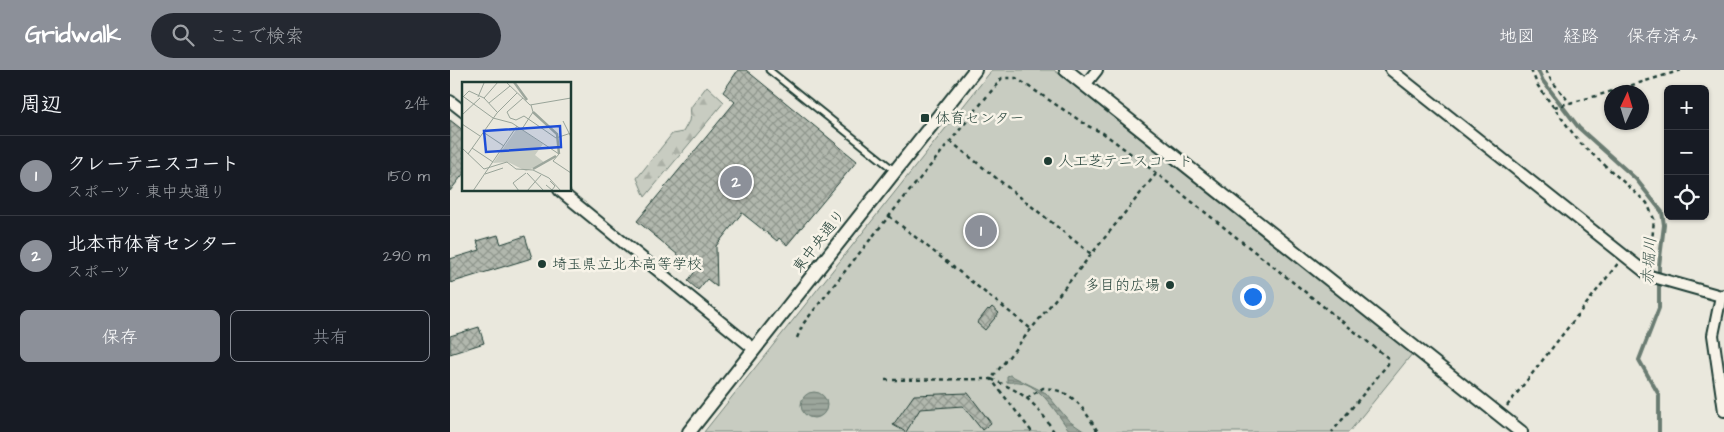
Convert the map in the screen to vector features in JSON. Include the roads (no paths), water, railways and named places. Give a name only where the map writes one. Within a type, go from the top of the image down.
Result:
[{"type":"street","name":"東中央通り","points":[[689,432],[975,70]]},
{"type":"street","points":[[1066,70],[1521,432]]},
{"type":"street","points":[[1085,85],[1097,70]]},
{"type":"street","points":[[1391,70],[1650,276],[1722,296],[1713,335],[1724,411]]},
{"type":"street","points":[[450,101],[462,110]]},
{"type":"street","points":[[560,191],[754,350]]},
{"type":"lane","points":[[769,70],[895,171]]},
{"type":"waterway","name":"赤堀川","points":[[1538,70],[1543,81],[1579,128],[1636,179],[1662,212],[1664,225],[1659,266],[1659,308],[1639,360],[1659,395],[1659,432]]},
{"type":"place","name":"体育センター","points":[[925,118]]},
{"type":"place","name":"人工芝テニスコート","points":[[1048,161]]},
{"type":"place","name":"北本市体育センター","points":[[736,182]]},
{"type":"place","name":"クレーテニスコート","points":[[981,231]]},
{"type":"place","name":"埼玉県立北本高等学校","points":[[542,264]]},
{"type":"place","name":"多目的広場","points":[[1170,285]]}]
